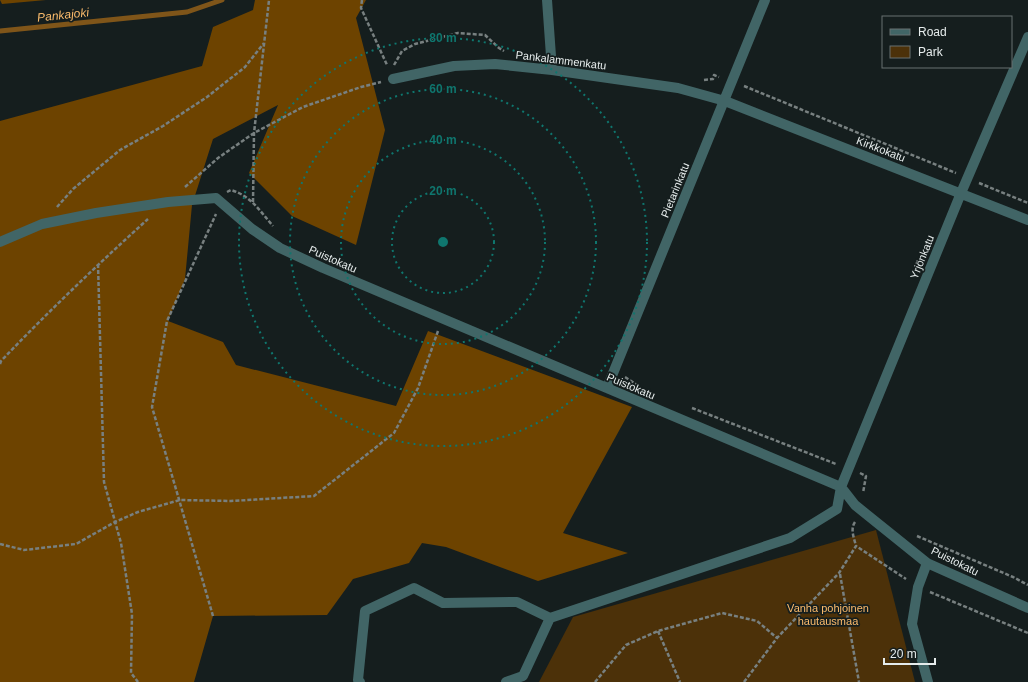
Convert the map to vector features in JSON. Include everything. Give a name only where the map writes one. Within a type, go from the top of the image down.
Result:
[{"type":"street","points":[[547,0],[552,70]]},
{"type":"street","name":"Pietarinkatu","points":[[607,388],[765,0]]},
{"type":"street","name":"Yrjönkatu","points":[[550,618],[790,538],[837,509],[841,486],[961,193],[1028,37]]},
{"type":"street","name":"Pankalammenkatu","points":[[393,80],[454,66],[495,64],[552,70],[678,88],[725,101]]},
{"type":"street","name":"Kirkkokatu","points":[[725,101],[1028,220]]},
{"type":"street","points":[[0,242],[42,224],[96,213],[168,202],[219,200]]},
{"type":"street","name":"Puistokatu","points":[[219,200],[252,228],[280,248],[323,268],[841,486],[855,505],[927,563],[1028,608]]},
{"type":"street","points":[[927,563],[918,587],[912,624],[928,682]]},
{"type":"street","points":[[360,682],[358,680],[365,611],[414,588],[443,603],[517,602],[550,618],[523,676],[506,682]]},
{"type":"path","points":[[253,202],[254,133],[269,0]]},
{"type":"path","points":[[362,0],[361,8],[387,65]]},
{"type":"path","points":[[42,224],[73,189],[120,150],[163,126],[207,97],[245,67],[264,43]]},
{"type":"path","points":[[168,202],[218,158],[254,133],[303,107],[361,87],[393,80]]},
{"type":"path","points":[[213,616],[152,407],[167,321],[219,200],[231,190],[242,193],[253,202],[277,230]]},
{"type":"path","points":[[0,364],[1,361],[44,316],[150,217]]},
{"type":"path","points":[[98,264],[104,482],[120,543],[132,614],[131,672],[138,682]]},
{"type":"path","points":[[0,544],[24,550],[76,544],[115,522],[138,512],[180,500],[231,501],[314,496],[394,433],[418,388],[443,319]]},
{"type":"path","points":[[613,373],[629,378],[638,386]]},
{"type":"path","points":[[690,407],[866,476],[863,494],[866,497]]},
{"type":"path","points":[[914,535],[1013,577],[1028,585]]},
{"type":"path","points":[[744,682],[777,638],[839,573],[856,546],[918,587],[1028,634]]},
{"type":"path","points":[[839,573],[859,682]]},
{"type":"path","points":[[595,682],[626,645],[658,630],[722,613],[757,621],[777,638]]},
{"type":"path","points":[[658,630],[680,682]]},
{"type":"green space","name":"Vanha pohjoinen hautausmaa","points":[[876,530],[915,682],[539,682],[573,617]]},
{"type":"shaded area","points":[[0,0],[46,0],[2,4]]},
{"type":"shaded area","points":[[255,0],[366,0],[356,18],[385,130],[356,245],[292,216],[249,173],[278,105],[213,139],[192,205],[185,279],[168,321],[223,342],[236,365],[396,406],[428,331],[632,407],[563,533],[628,553],[538,581],[446,547],[422,543],[409,563],[353,579],[327,615],[213,616],[194,682],[0,682],[0,121],[202,66],[213,27],[253,10]]},
{"type":"waterway","name":"Pankajoki","points":[[0,31],[187,12],[222,0]]}]
